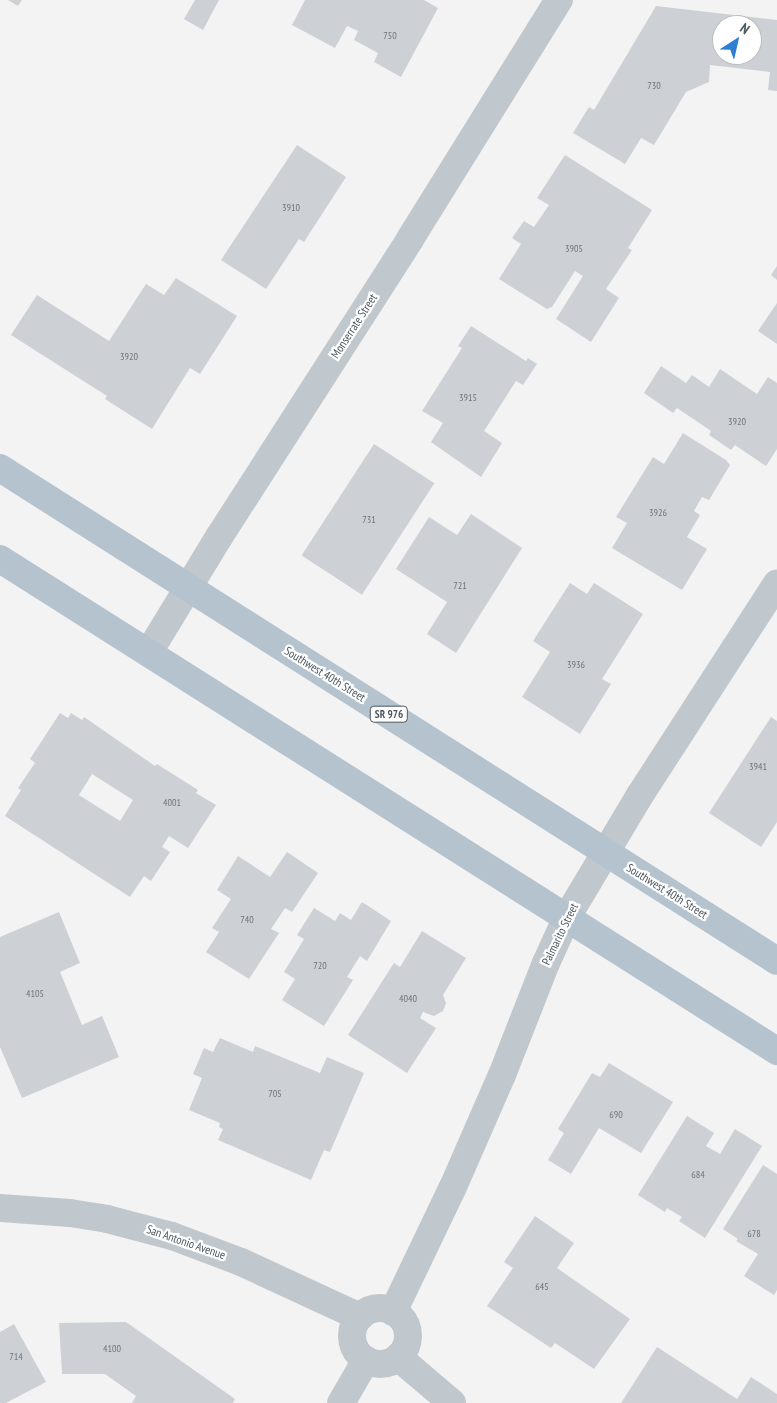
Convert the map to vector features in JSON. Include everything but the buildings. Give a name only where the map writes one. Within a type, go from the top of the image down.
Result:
[{"type":"main road","name":"Southwest 40th Street","points":[[0,468],[777,961]]},
{"type":"main road","points":[[0,559],[777,1051]]},
{"type":"street","name":"Monserrate Street","points":[[149,652],[559,0]]},
{"type":"street","name":"Palmarito Street","points":[[393,1312],[457,1178],[502,1074],[539,978],[567,918],[605,852],[777,583]]},
{"type":"street","name":"San Antonio Avenue","points":[[0,1208],[70,1213],[107,1219],[172,1236],[241,1262],[360,1317]]},
{"type":"street","points":[[379,1308],[393,1312],[406,1324],[408,1333],[404,1350],[391,1362],[383,1364],[366,1360],[355,1348],[353,1340],[352,1332],[360,1317],[379,1308]]},
{"type":"street","points":[[398,1357],[452,1403]]},
{"type":"street","points":[[341,1403],[366,1360]]}]
